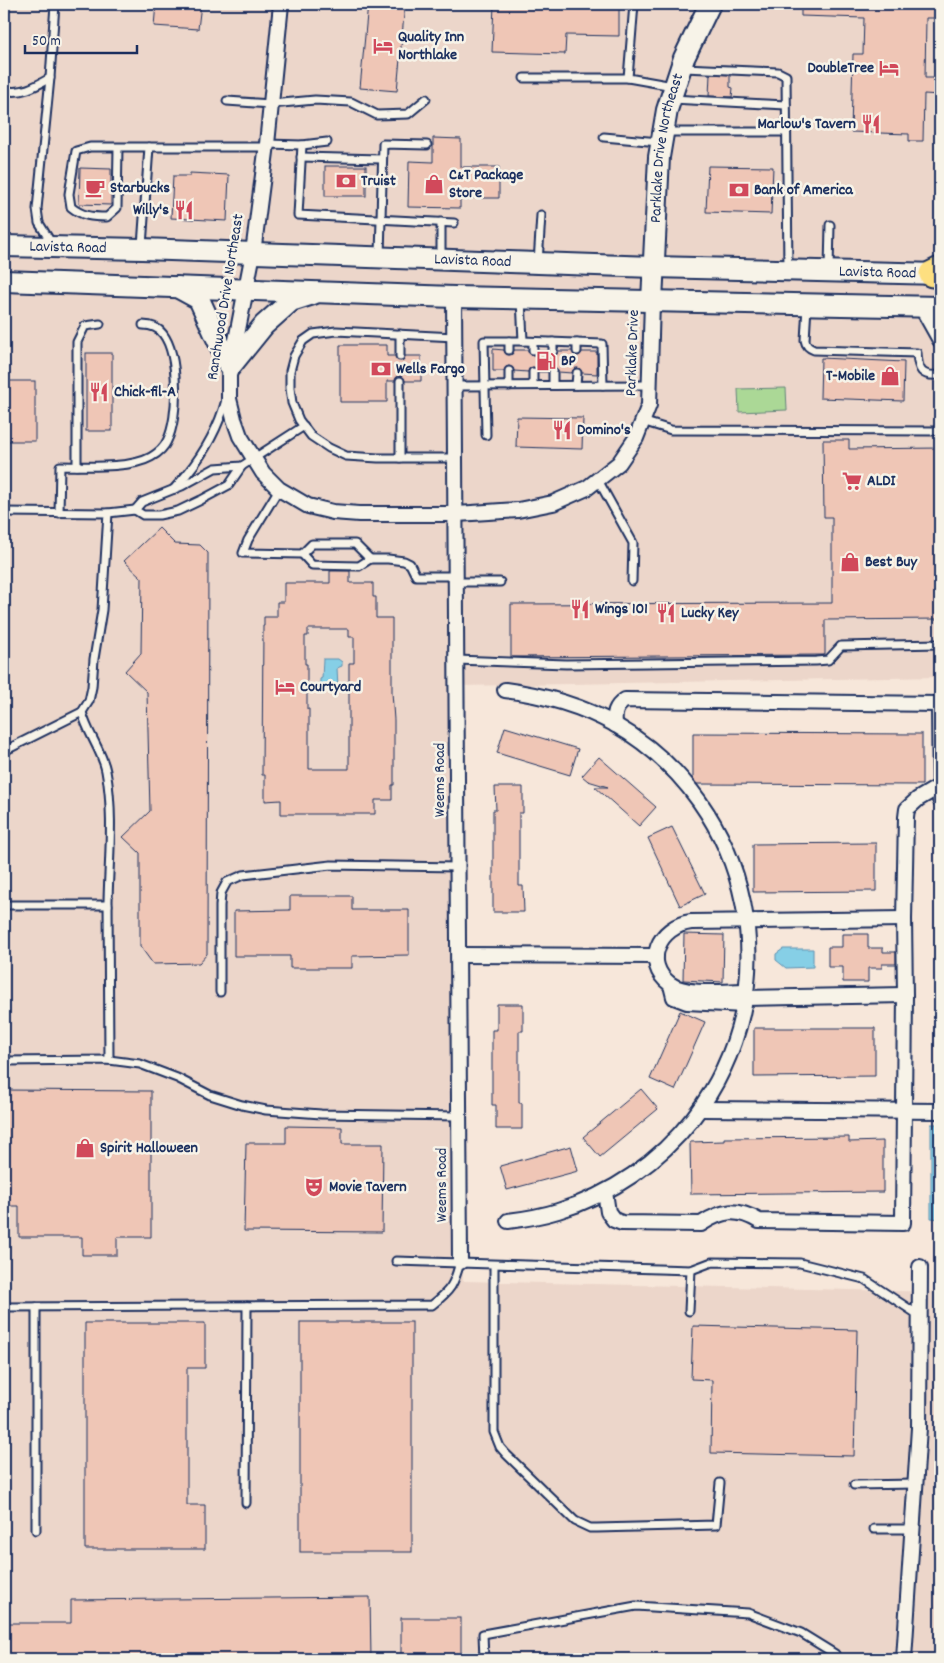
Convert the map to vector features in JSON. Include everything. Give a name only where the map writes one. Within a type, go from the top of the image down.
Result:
[{"type":"main road","name":"Parklake Drive Northeast","points":[[652,301],[652,267],[662,137],[675,85],[710,4]]},
{"type":"main road","name":"Lavista Road","points":[[4,246],[54,246],[788,271],[937,273]]},
{"type":"main road","name":"Lavista Road","points":[[4,281],[454,298],[807,303],[931,307]]},
{"type":"main road","points":[[175,286],[199,300],[230,367],[264,325],[291,302],[320,292]]},
{"type":"street","name":"Ranchwood Drive Northeast","points":[[281,4],[253,253],[230,367],[229,399],[248,462],[263,473],[279,489],[308,506],[334,512],[359,514],[456,514]]},
{"type":"street","name":"Weems Road","points":[[454,298],[460,1262]]},
{"type":"street","name":"Parklake Drive","points":[[456,514],[518,510],[553,503],[587,488],[619,463],[636,438],[649,405],[652,301]]},
{"type":"street","points":[[931,307],[940,340]]},
{"type":"street","points":[[505,690],[555,699],[579,707],[615,724],[645,745],[682,780],[712,821],[734,867],[741,891],[746,920],[749,967],[745,998],[734,1042],[725,1065],[700,1109],[684,1130],[660,1154],[627,1180],[605,1192],[558,1212],[508,1221]]},
{"type":"street","points":[[615,724],[617,706],[625,700],[939,704],[940,800]]},
{"type":"street","points":[[605,1192],[608,1212],[614,1220],[622,1222],[701,1224],[724,1212],[738,1212],[759,1221],[903,1222],[904,920],[907,809],[918,799],[940,786]]},
{"type":"street","points":[[904,920],[691,922],[674,926],[661,939],[656,956],[661,972],[671,985],[674,996],[686,1002],[745,998],[905,995]]},
{"type":"street","points":[[459,955],[656,956]]},
{"type":"street","points":[[700,1109],[940,1110]]},
{"type":"street","points":[[904,1659],[919,1428],[920,1266]]},
{"type":"lane","points":[[54,4],[50,78],[37,209],[39,223],[54,246]]},
{"type":"lane","points":[[628,78],[634,4]]},
{"type":"lane","points":[[675,85],[778,72],[786,76],[788,271]]},
{"type":"lane","points":[[4,90],[10,92],[32,89],[50,78]]},
{"type":"lane","points":[[524,78],[628,78],[786,104]]},
{"type":"lane","points":[[227,101],[271,104],[315,100],[351,102],[378,114],[408,114],[426,99]]},
{"type":"lane","points":[[604,137],[647,140],[662,137],[786,132]]},
{"type":"lane","points":[[118,147],[116,208],[107,217],[80,214],[71,207],[69,194],[76,151],[90,147],[266,146],[327,142]]},
{"type":"lane","points":[[380,258],[383,144],[427,145]]},
{"type":"lane","points":[[302,145],[298,215],[454,223]]},
{"type":"lane","points":[[142,249],[149,147]]},
{"type":"lane","points":[[301,156],[382,159]]},
{"type":"lane","points":[[538,263],[541,215]]},
{"type":"lane","points":[[440,259],[441,222]]},
{"type":"lane","points":[[829,272],[830,225]]},
{"type":"lane","points":[[521,298],[523,341]]},
{"type":"lane","points":[[807,303],[806,346],[814,350],[917,353],[918,366],[921,371],[926,374],[940,375]]},
{"type":"lane","points":[[77,466],[77,342],[85,326],[100,324]]},
{"type":"lane","points":[[60,512],[60,466],[112,465],[133,462],[151,457],[162,449],[168,440],[175,409],[176,377],[171,350],[163,334],[155,326],[143,325]]},
{"type":"lane","points":[[455,336],[324,331],[313,334],[303,342],[294,356],[290,371],[290,388],[292,403],[299,420],[311,436],[346,456],[456,458]]},
{"type":"lane","points":[[400,334],[400,356]]},
{"type":"lane","points":[[486,435],[484,341],[602,344],[603,385]]},
{"type":"lane","points":[[509,341],[509,350]]},
{"type":"lane","points":[[533,350],[534,342]]},
{"type":"lane","points":[[553,342],[553,351]]},
{"type":"lane","points":[[577,343],[577,351]]},
{"type":"lane","points":[[509,371],[509,386]]},
{"type":"lane","points":[[533,372],[533,386]]},
{"type":"lane","points":[[553,372],[553,386]]},
{"type":"lane","points":[[576,385],[577,373]]},
{"type":"lane","points":[[400,381],[400,458]]},
{"type":"lane","points":[[455,386],[649,385]]},
{"type":"lane","points":[[173,490],[188,474],[205,447],[223,410],[229,388]]},
{"type":"lane","points":[[642,421],[671,430],[940,431]]},
{"type":"lane","points":[[4,512],[108,513],[135,510],[143,515],[159,515],[178,511],[229,485],[248,462],[304,426]]},
{"type":"lane","points":[[135,510],[142,502],[173,490],[215,468],[248,462]]},
{"type":"lane","points":[[598,480],[633,543],[632,581]]},
{"type":"lane","points":[[279,489],[248,540],[243,553],[302,554],[312,544],[355,544],[370,559]]},
{"type":"lane","points":[[4,751],[82,712],[89,701],[102,610],[108,513]]},
{"type":"lane","points":[[302,554],[312,566],[359,566],[370,559],[404,561],[410,564],[416,576],[500,582]]},
{"type":"lane","points":[[457,660],[566,664],[816,661],[828,660],[841,646],[940,644]]},
{"type":"lane","points":[[82,712],[84,722],[103,757],[110,812],[108,904],[110,1060]]},
{"type":"lane","points":[[220,992],[220,906],[221,893],[228,882],[243,875],[331,864],[458,867]]},
{"type":"lane","points":[[4,905],[108,904]]},
{"type":"lane","points":[[4,1061],[110,1060],[140,1064],[177,1078],[210,1095],[266,1110],[321,1114],[459,1116]]},
{"type":"lane","points":[[396,1260],[691,1270],[712,1262],[800,1262],[864,1279],[920,1316]]},
{"type":"lane","points":[[4,1307],[432,1305],[448,1292],[456,1280],[460,1262]]},
{"type":"lane","points":[[494,1264],[494,1432],[500,1447],[506,1454],[574,1521],[590,1528],[716,1525],[720,1483]]},
{"type":"lane","points":[[690,1311],[691,1270]]},
{"type":"lane","points":[[246,1503],[247,1306]]},
{"type":"lane","points":[[36,1307],[36,1530]]},
{"type":"lane","points":[[854,1485],[916,1484]]},
{"type":"lane","points":[[874,1528],[913,1529]]},
{"type":"lane","points":[[484,1659],[483,1634],[636,1606],[748,1613],[801,1633],[836,1654],[838,1659]]},
{"type":"shaded area","points":[[4,4],[940,4],[940,677],[456,686],[463,1281],[940,1292],[940,1659],[4,1659]]},
{"type":"green space","points":[[786,388],[787,410],[739,412],[738,389]]},
{"type":"water","points":[[323,659],[338,659],[342,662],[342,666],[337,668],[338,687],[323,688],[320,684]]},
{"type":"water","points":[[783,949],[813,949],[813,967],[786,968],[776,960],[776,954]]},
{"type":"water","points":[[931,1124],[940,1124],[940,1219],[931,1218]]},
{"type":"building","points":[[156,4],[201,4],[198,29],[154,26]]},
{"type":"building","name":"Quality Inn Northlake","points":[[368,4],[405,4],[397,91],[360,88]]},
{"type":"building","points":[[494,4],[619,4],[619,36],[566,35],[565,54],[492,52]]},
{"type":"building","name":"DoubleTree","points":[[801,4],[940,4],[940,18],[926,18],[925,78],[940,78],[940,95],[924,94],[923,141],[909,141],[909,134],[851,132],[853,54],[863,54],[864,18],[801,16]]},
{"type":"building","points":[[710,74],[730,75],[730,87],[733,88],[732,97],[709,96]]},
{"type":"building","name":"C&T Package Store","points":[[433,138],[461,139],[461,167],[499,167],[499,198],[460,198],[460,208],[408,207],[409,161],[433,162]]},
{"type":"building","name":"Truist","points":[[325,166],[366,166],[366,196],[325,196]]},
{"type":"building","name":"Bank of America","points":[[708,166],[773,167],[771,214],[706,212]]},
{"type":"building","name":"Starbucks","points":[[80,168],[111,169],[111,205],[79,204]]},
{"type":"building","points":[[190,173],[229,175],[227,221],[171,218],[173,176],[190,176]]},
{"type":"building","name":"Wells Fargo","points":[[340,345],[387,345],[387,356],[395,356],[400,361],[405,356],[421,356],[421,381],[405,381],[400,376],[395,381],[387,381],[387,402],[340,402]]},
{"type":"building","name":"BP","points":[[493,349],[504,350],[509,355],[514,350],[528,350],[533,355],[538,351],[548,351],[553,356],[558,351],[572,351],[577,356],[582,352],[597,352],[597,374],[582,373],[577,368],[572,373],[558,372],[553,367],[548,372],[538,372],[533,367],[528,372],[514,371],[509,366],[504,371],[493,371]]},
{"type":"building","name":"Chick-fil-A","points":[[86,353],[112,353],[112,431],[86,431]]},
{"type":"building","points":[[821,358],[904,362],[903,401],[820,398]]},
{"type":"building","points":[[4,381],[35,381],[35,441],[4,441]]},
{"type":"building","points":[[517,417],[583,418],[582,449],[516,447]]},
{"type":"building","points":[[823,440],[849,440],[849,449],[940,448],[940,619],[825,620],[825,655],[511,657],[511,604],[832,603],[832,517],[824,517]]},
{"type":"building","points":[[159,528],[175,544],[200,545],[208,553],[207,954],[199,963],[153,964],[140,946],[140,853],[123,837],[150,811],[147,692],[125,671],[141,653],[142,578],[124,561]]},
{"type":"building","name":"Courtyard","points":[[330,571],[350,571],[350,583],[373,583],[373,597],[376,597],[376,618],[392,618],[394,785],[392,785],[392,800],[375,800],[375,814],[281,814],[281,800],[265,801],[265,775],[262,775],[264,617],[277,617],[277,602],[284,602],[284,583],[330,583]],"holes":[[[308,629],[349,629],[349,637],[354,637],[354,663],[349,663],[349,769],[309,769],[309,709],[307,709],[305,636],[308,636]]]},
{"type":"building","points":[[505,727],[578,749],[570,775],[497,753]]},
{"type":"building","points":[[693,733],[922,734],[922,785],[696,784],[693,781]]},
{"type":"building","points":[[599,757],[656,807],[639,826],[595,787],[608,787],[588,781],[582,776]]},
{"type":"building","points":[[495,787],[523,787],[523,813],[519,813],[519,886],[523,886],[524,912],[493,912],[493,810],[496,810]]},
{"type":"building","points":[[672,827],[705,894],[680,906],[648,838]]},
{"type":"building","points":[[876,843],[876,891],[753,892],[753,844]]},
{"type":"building","points":[[290,896],[352,896],[352,910],[409,910],[409,955],[352,956],[352,968],[290,968],[290,956],[234,956],[234,911],[290,910]]},
{"type":"building","points":[[684,934],[724,935],[723,982],[683,980]]},
{"type":"building","points":[[842,934],[868,934],[868,948],[883,948],[883,952],[896,952],[896,964],[882,964],[882,968],[868,968],[868,982],[843,982],[843,967],[828,967],[828,947],[842,947]]},
{"type":"building","points":[[497,1004],[523,1004],[523,1031],[519,1031],[519,1103],[522,1103],[522,1129],[496,1129],[496,1105],[492,1105],[492,1030],[497,1030]]},
{"type":"building","points":[[680,1011],[705,1022],[675,1090],[650,1079]]},
{"type":"building","points":[[754,1028],[875,1028],[875,1076],[754,1077]]},
{"type":"building","points":[[641,1089],[658,1109],[600,1157],[583,1137]]},
{"type":"building","name":"Spirit Halloween","points":[[4,1090],[151,1091],[151,1237],[117,1237],[117,1255],[82,1255],[82,1237],[19,1237],[19,1206],[4,1206]]},
{"type":"building","name":"Movie Tavern","points":[[286,1126],[342,1127],[342,1144],[383,1144],[382,1232],[244,1231],[246,1143],[286,1143]]},
{"type":"building","points":[[849,1137],[849,1142],[883,1141],[883,1192],[691,1194],[690,1142],[724,1141],[724,1138]]},
{"type":"building","points":[[571,1146],[578,1171],[507,1190],[500,1166]]},
{"type":"building","points":[[300,1322],[412,1322],[412,1552],[300,1552]]},
{"type":"building","points":[[85,1323],[205,1323],[205,1368],[187,1368],[187,1505],[205,1505],[205,1549],[85,1549]]},
{"type":"building","points":[[693,1326],[857,1330],[854,1456],[711,1453],[712,1380],[691,1379]]},
{"type":"building","points":[[370,1597],[371,1659],[4,1659],[4,1623],[71,1623],[71,1600]]},
{"type":"building","points":[[401,1618],[461,1618],[461,1659],[401,1659]]},
{"type":"place","name":"Quality Inn Northlake","points":[[383,46]]},
{"type":"place","name":"DoubleTree","points":[[889,68]]},
{"type":"place","name":"Marlow's Tavern","points":[[871,124]]},
{"type":"place","name":"Truist","points":[[346,181]]},
{"type":"place","name":"C&T Package Store","points":[[434,184]]},
{"type":"place","name":"Starbucks","points":[[95,188]]},
{"type":"place","name":"Bank of America","points":[[739,190]]},
{"type":"place","name":"Willy's","points":[[184,210]]},
{"type":"place","name":"BP","points":[[546,361]]},
{"type":"place","name":"Wells Fargo","points":[[381,369]]},
{"type":"place","name":"T-Mobile","points":[[890,376]]},
{"type":"place","name":"Chick-fil-A","points":[[99,392]]},
{"type":"place","name":"Domino's","points":[[562,430]]},
{"type":"place","name":"ALDI","points":[[852,481]]},
{"type":"place","name":"Best Buy","points":[[850,562]]},
{"type":"place","name":"Wings 101","points":[[580,609]]},
{"type":"place","name":"Lucky Key","points":[[666,613]]},
{"type":"place","name":"Courtyard","points":[[285,687]]},
{"type":"place","name":"Spirit Halloween","points":[[85,1148]]},
{"type":"place","name":"Movie Tavern","points":[[314,1187]]}]
